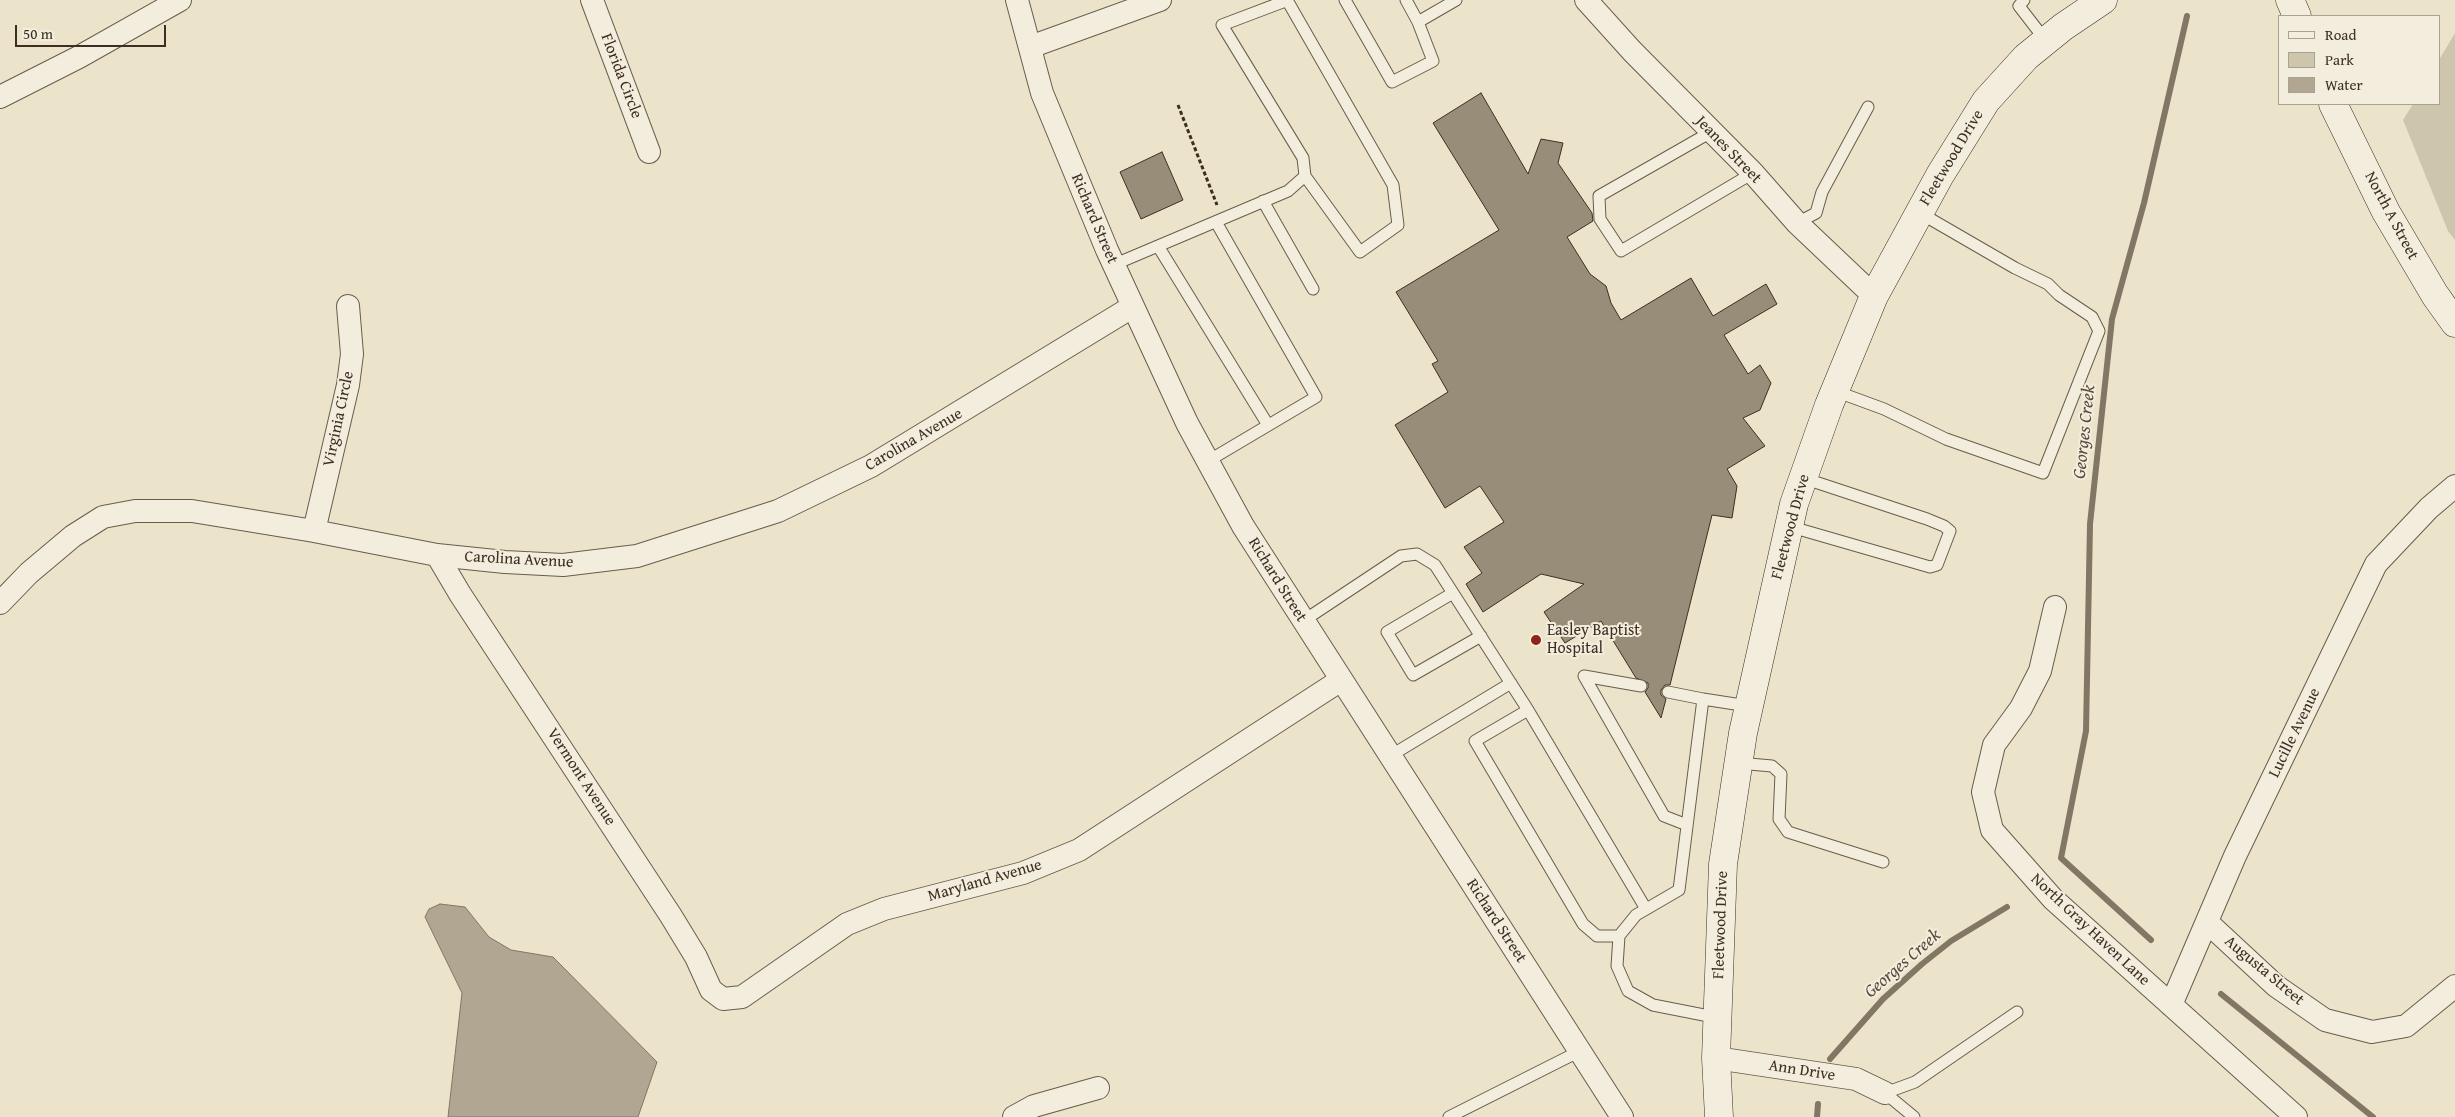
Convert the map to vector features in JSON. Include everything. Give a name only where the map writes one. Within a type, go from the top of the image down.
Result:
[{"type":"street","points":[[0,97],[80,57],[180,0]]},
{"type":"street","name":"Florida Circle","points":[[592,0],[649,152]]},
{"type":"street","name":"Richard Street","points":[[1016,0],[1042,93],[1113,265],[1186,423],[1244,526],[1340,680],[1622,1117]]},
{"type":"street","points":[[1030,47],[1160,0]]},
{"type":"street","name":"Jeanes Street","points":[[1586,0],[1632,51],[1753,174],[1797,223],[1874,296]]},
{"type":"street","points":[[2290,0],[2297,15]]},
{"type":"street","name":"Fleetwood Drive","points":[[1719,1117],[1716,1058],[1719,1018],[1723,864],[1748,706],[1788,526],[1803,478],[1835,391],[1874,296],[1986,101],[2026,57],[2092,3]]},
{"type":"street","name":"North A Street","points":[[2334,105],[2386,212],[2435,295],[2455,323]]},
{"type":"street","name":"Virginia Circle","points":[[314,531],[348,384],[352,354],[348,306]]},
{"type":"street","name":"Carolina Avenue","points":[[0,603],[29,573],[73,536],[103,517],[135,512],[192,511],[314,531],[437,555],[505,562],[572,564],[637,556],[778,512],[871,466],[1132,307]]},
{"type":"street","name":"Lucille Avenue","points":[[2171,1005],[2208,923],[2235,856],[2376,564],[2429,508],[2455,486]]},
{"type":"street","name":"Vermont Avenue","points":[[437,555],[460,594],[671,916],[696,957],[711,990],[723,999]]},
{"type":"street","name":"North Gray Haven Lane","points":[[2055,607],[2040,671],[2021,708],[1994,746],[1983,792],[1992,830],[2053,899],[2296,1117]]},
{"type":"street","name":"Maryland Avenue","points":[[723,999],[742,996],[846,924],[884,909],[1023,873],[1079,850],[1340,680]]},
{"type":"street","name":"Augusta Street","points":[[2208,923],[2276,986],[2325,1020],[2372,1032],[2406,1026],[2455,986]]},
{"type":"street","name":"Ann Drive","points":[[1716,1058],[1856,1080],[1885,1092]]},
{"type":"street","points":[[1014,1117],[1034,1106],[1098,1088]]},
{"type":"lane","points":[[1288,0],[1393,185],[1398,225],[1360,252],[1305,176],[1302,158],[1222,24],[1288,0]]},
{"type":"lane","points":[[1345,0],[1392,82],[1433,61],[1418,22],[1406,0]]},
{"type":"lane","points":[[1418,22],[1456,0]]},
{"type":"lane","points":[[2024,0],[2019,6],[2046,41]]},
{"type":"lane","points":[[1797,223],[1816,213],[1822,192],[1868,106]]},
{"type":"lane","points":[[1711,132],[1600,196],[1600,219],[1621,251],[1753,174]]},
{"type":"lane","points":[[1113,265],[1288,191],[1305,176]]},
{"type":"lane","points":[[1263,201],[1313,289]]},
{"type":"lane","points":[[1835,391],[1884,409],[1946,439],[2043,473],[2099,331],[2092,317],[2059,295],[2048,284],[2015,268],[1920,213]]},
{"type":"lane","points":[[1208,461],[1316,397],[1219,220]]},
{"type":"lane","points":[[1158,246],[1268,426]]},
{"type":"lane","points":[[1788,526],[1930,567],[1937,564],[1950,532],[1944,526],[1927,519],[1803,478]]},
{"type":"lane","points":[[1304,621],[1401,556],[1417,554],[1435,565],[1528,710],[1646,909]]},
{"type":"lane","points":[[1453,593],[1387,632],[1413,675],[1480,636]]},
{"type":"lane","points":[[1641,686],[1584,676],[1664,816],[1687,825]]},
{"type":"lane","points":[[1390,756],[1511,683]]},
{"type":"lane","points":[[1668,692],[1748,706]]},
{"type":"lane","points":[[1703,699],[1679,890],[1636,915],[1619,936],[1617,966],[1628,991],[1653,1005],[1719,1018]]},
{"type":"lane","points":[[1528,710],[1475,741],[1583,924],[1598,936],[1619,936]]},
{"type":"lane","points":[[1738,763],[1772,766],[1780,774],[1779,819],[1788,832],[1883,862]]},
{"type":"lane","points":[[1885,1092],[1915,1082],[2017,1012]]},
{"type":"lane","points":[[1449,1117],[1580,1051]]},
{"type":"lane","points":[[1885,1092],[1914,1117]]},
{"type":"path","points":[[1178,105],[1219,220]]},
{"type":"green space","points":[[2455,33],[2455,240],[2448,231],[2403,120],[2412,105],[2440,105],[2440,58]]},
{"type":"water","points":[[440,904],[465,907],[489,937],[511,950],[553,957],[657,1062],[638,1117],[448,1117],[462,993],[425,917],[429,909]]},
{"type":"building","points":[[1481,93],[1528,174],[1541,139],[1563,143],[1558,163],[1592,213],[1593,221],[1567,237],[1590,274],[1606,286],[1611,303],[1621,320],[1691,278],[1713,316],[1766,284],[1777,304],[1724,335],[1748,374],[1760,365],[1771,383],[1760,410],[1743,418],[1765,446],[1727,469],[1737,486],[1732,518],[1712,515],[1670,685],[1665,685],[1661,690],[1661,695],[1666,699],[1661,718],[1645,692],[1648,688],[1648,683],[1636,678],[1601,621],[1565,643],[1544,612],[1584,584],[1541,574],[1483,612],[1466,584],[1482,573],[1464,547],[1504,522],[1480,486],[1445,508],[1395,425],[1448,392],[1432,364],[1438,361],[1396,292],[1499,230],[1433,123]]},
{"type":"building","points":[[1162,152],[1183,200],[1141,219],[1120,172]]},
{"type":"waterway","name":"Georges Creek","points":[[2151,940],[2061,858],[2086,731],[2090,524],[2112,319],[2144,203],[2187,16]]},
{"type":"waterway","name":"Georges Creek","points":[[1830,1059],[1883,999],[1922,964],[1951,941],[2007,907]]},
{"type":"waterway","points":[[2221,994],[2373,1117]]},
{"type":"waterway","name":"Georges Creek","points":[[1817,1117],[1818,1104]]},
{"type":"place","name":"Easley Baptist Hospital","points":[[1536,640]]}]
